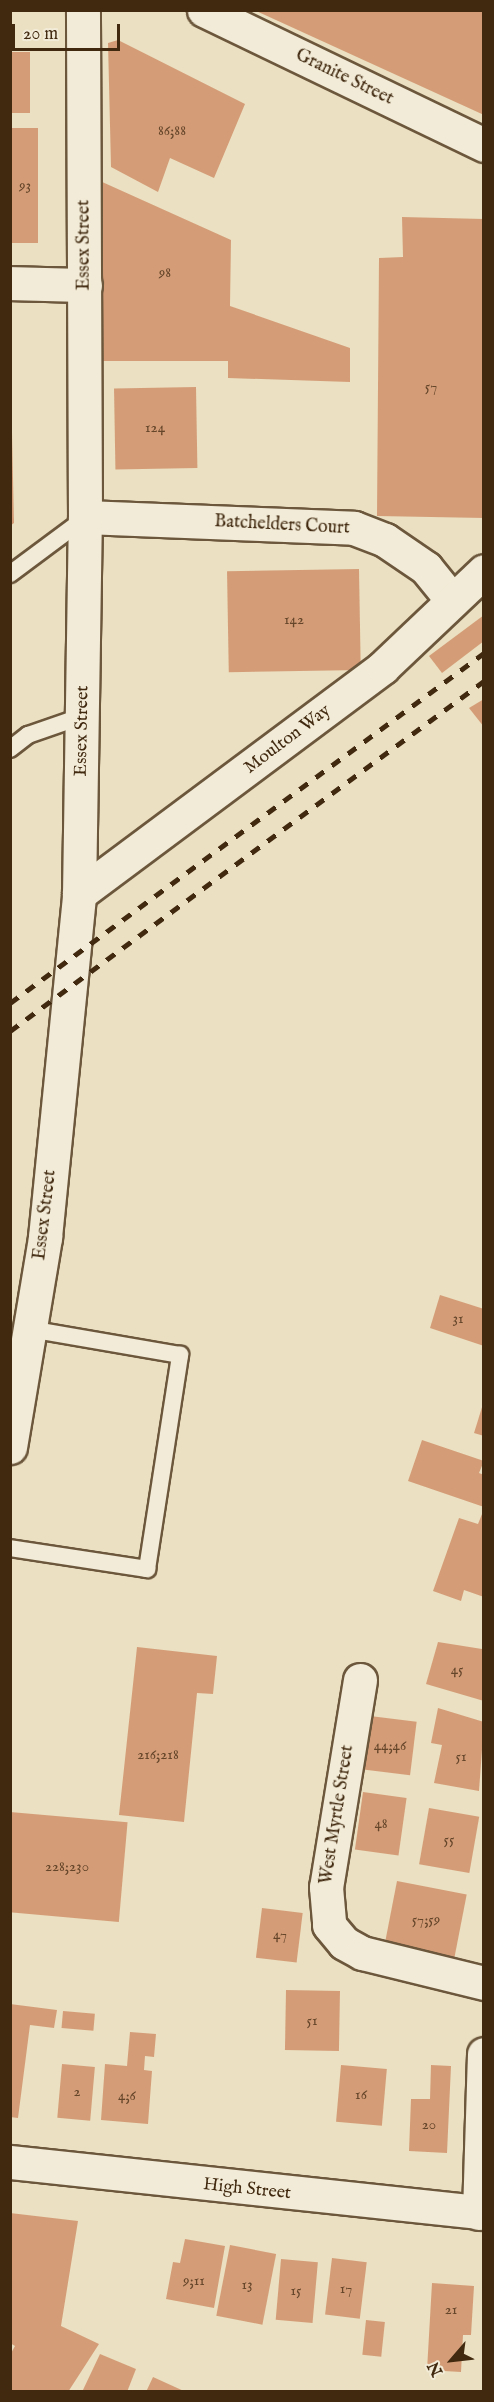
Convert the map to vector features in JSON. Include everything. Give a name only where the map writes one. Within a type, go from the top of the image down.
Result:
[{"type":"main road","name":"Essex Street","points":[[10,1447],[45,1237],[79,894],[85,517],[83,10]]},
{"type":"main road","name":"Granite Street","points":[[208,11],[483,145]]},
{"type":"main road","points":[[10,283],[85,285]]},
{"type":"main road","name":"Batchelders Court","points":[[85,517],[354,528],[385,540],[426,568],[452,600]]},
{"type":"main road","name":"Moulton Way","points":[[79,894],[302,731],[383,667],[483,571]]},
{"type":"main road","name":"West Myrtle Street","points":[[360,1680],[326,1887],[328,1925],[344,1943],[362,1953],[483,1983]]},
{"type":"main road","points":[[481,2213],[483,2054]]},
{"type":"main road","name":"High Street","points":[[10,2162],[481,2213]]},
{"type":"lane","points":[[10,574],[85,517]]},
{"type":"lane","points":[[10,749],[28,735],[83,716]]},
{"type":"lane","points":[[10,1548],[147,1569],[180,1354],[29,1329]]},
{"type":"building","points":[[254,10],[484,10],[484,115]]},
{"type":"building","points":[[118,40],[245,104],[214,178],[170,158],[158,192],[111,167],[108,43]]},
{"type":"building","points":[[10,52],[30,52],[30,113],[10,113]]},
{"type":"building","points":[[10,128],[38,128],[38,243],[10,243]]},
{"type":"building","points":[[100,181],[231,240],[230,306],[350,348],[350,382],[228,378],[228,361],[100,361]]},
{"type":"building","points":[[402,217],[484,219],[484,518],[377,516],[379,258],[403,257]]},
{"type":"building","points":[[10,341],[14,523],[10,526]]},
{"type":"building","points":[[196,387],[197,468],[115,469],[114,388]]},
{"type":"building","points":[[359,569],[361,670],[229,672],[227,571]]},
{"type":"building","points":[[484,615],[484,641],[442,673],[429,656]]},
{"type":"building","points":[[484,699],[484,727],[469,708]]},
{"type":"building","points":[[440,1295],[484,1309],[484,1346],[430,1328]]},
{"type":"building","points":[[484,1404],[484,1436],[474,1433]]},
{"type":"building","points":[[422,1440],[484,1461],[479,1473],[484,1475],[484,1507],[408,1481]]},
{"type":"building","points":[[484,1509],[484,1597],[464,1590],[461,1601],[433,1591],[459,1518],[478,1524]]},
{"type":"building","points":[[438,1642],[482,1649],[484,1701],[426,1684]]},
{"type":"building","points":[[137,1647],[217,1656],[213,1694],[197,1693],[184,1822],[119,1815]]},
{"type":"building","points":[[438,1708],[484,1722],[479,1791],[434,1783],[442,1745],[431,1743]]},
{"type":"building","points":[[370,1716],[417,1722],[410,1775],[363,1770]]},
{"type":"building","points":[[363,1792],[407,1798],[398,1856],[355,1849]]},
{"type":"building","points":[[429,1808],[479,1817],[469,1873],[419,1864]]},
{"type":"building","points":[[10,1812],[128,1822],[119,1922],[10,1912]]},
{"type":"building","points":[[397,1881],[467,1895],[454,1959],[384,1946]]},
{"type":"building","points":[[262,1908],[303,1913],[297,1963],[256,1958]]},
{"type":"building","points":[[286,1990],[340,1991],[339,2051],[285,2050]]},
{"type":"building","points":[[10,2004],[57,2010],[54,2028],[30,2025],[18,2118],[10,2117]]},
{"type":"building","points":[[63,2011],[95,2014],[93,2031],[62,2028]]},
{"type":"building","points":[[130,2032],[156,2034],[154,2057],[145,2056],[144,2070],[152,2071],[148,2124],[101,2120],[105,2064],[127,2066]]},
{"type":"building","points":[[62,2064],[95,2067],[90,2121],[57,2118]]},
{"type":"building","points":[[341,2065],[387,2069],[382,2126],[336,2122]]},
{"type":"building","points":[[431,2065],[451,2066],[447,2153],[409,2151],[411,2099],[430,2099]]},
{"type":"building","points":[[10,2213],[78,2221],[61,2326],[99,2344],[68,2392],[10,2392],[10,2355],[15,2346],[10,2343]]},
{"type":"building","points":[[185,2239],[225,2246],[214,2308],[166,2299],[173,2262],[180,2263]]},
{"type":"building","points":[[230,2245],[276,2254],[262,2325],[216,2316]]},
{"type":"building","points":[[332,2258],[367,2262],[360,2319],[325,2315]]},
{"type":"building","points":[[281,2259],[318,2262],[313,2323],[276,2320]]},
{"type":"building","points":[[432,2283],[474,2286],[471,2335],[463,2335],[461,2372],[427,2370]]},
{"type":"building","points":[[366,2320],[385,2322],[381,2357],[362,2355]]},
{"type":"building","points":[[100,2354],[136,2369],[127,2392],[82,2392]]},
{"type":"building","points":[[153,2377],[186,2392],[146,2392]]},
{"type":"railway","points":[[10,1003],[484,653]]},
{"type":"railway","points":[[10,1031],[484,681]]}]
